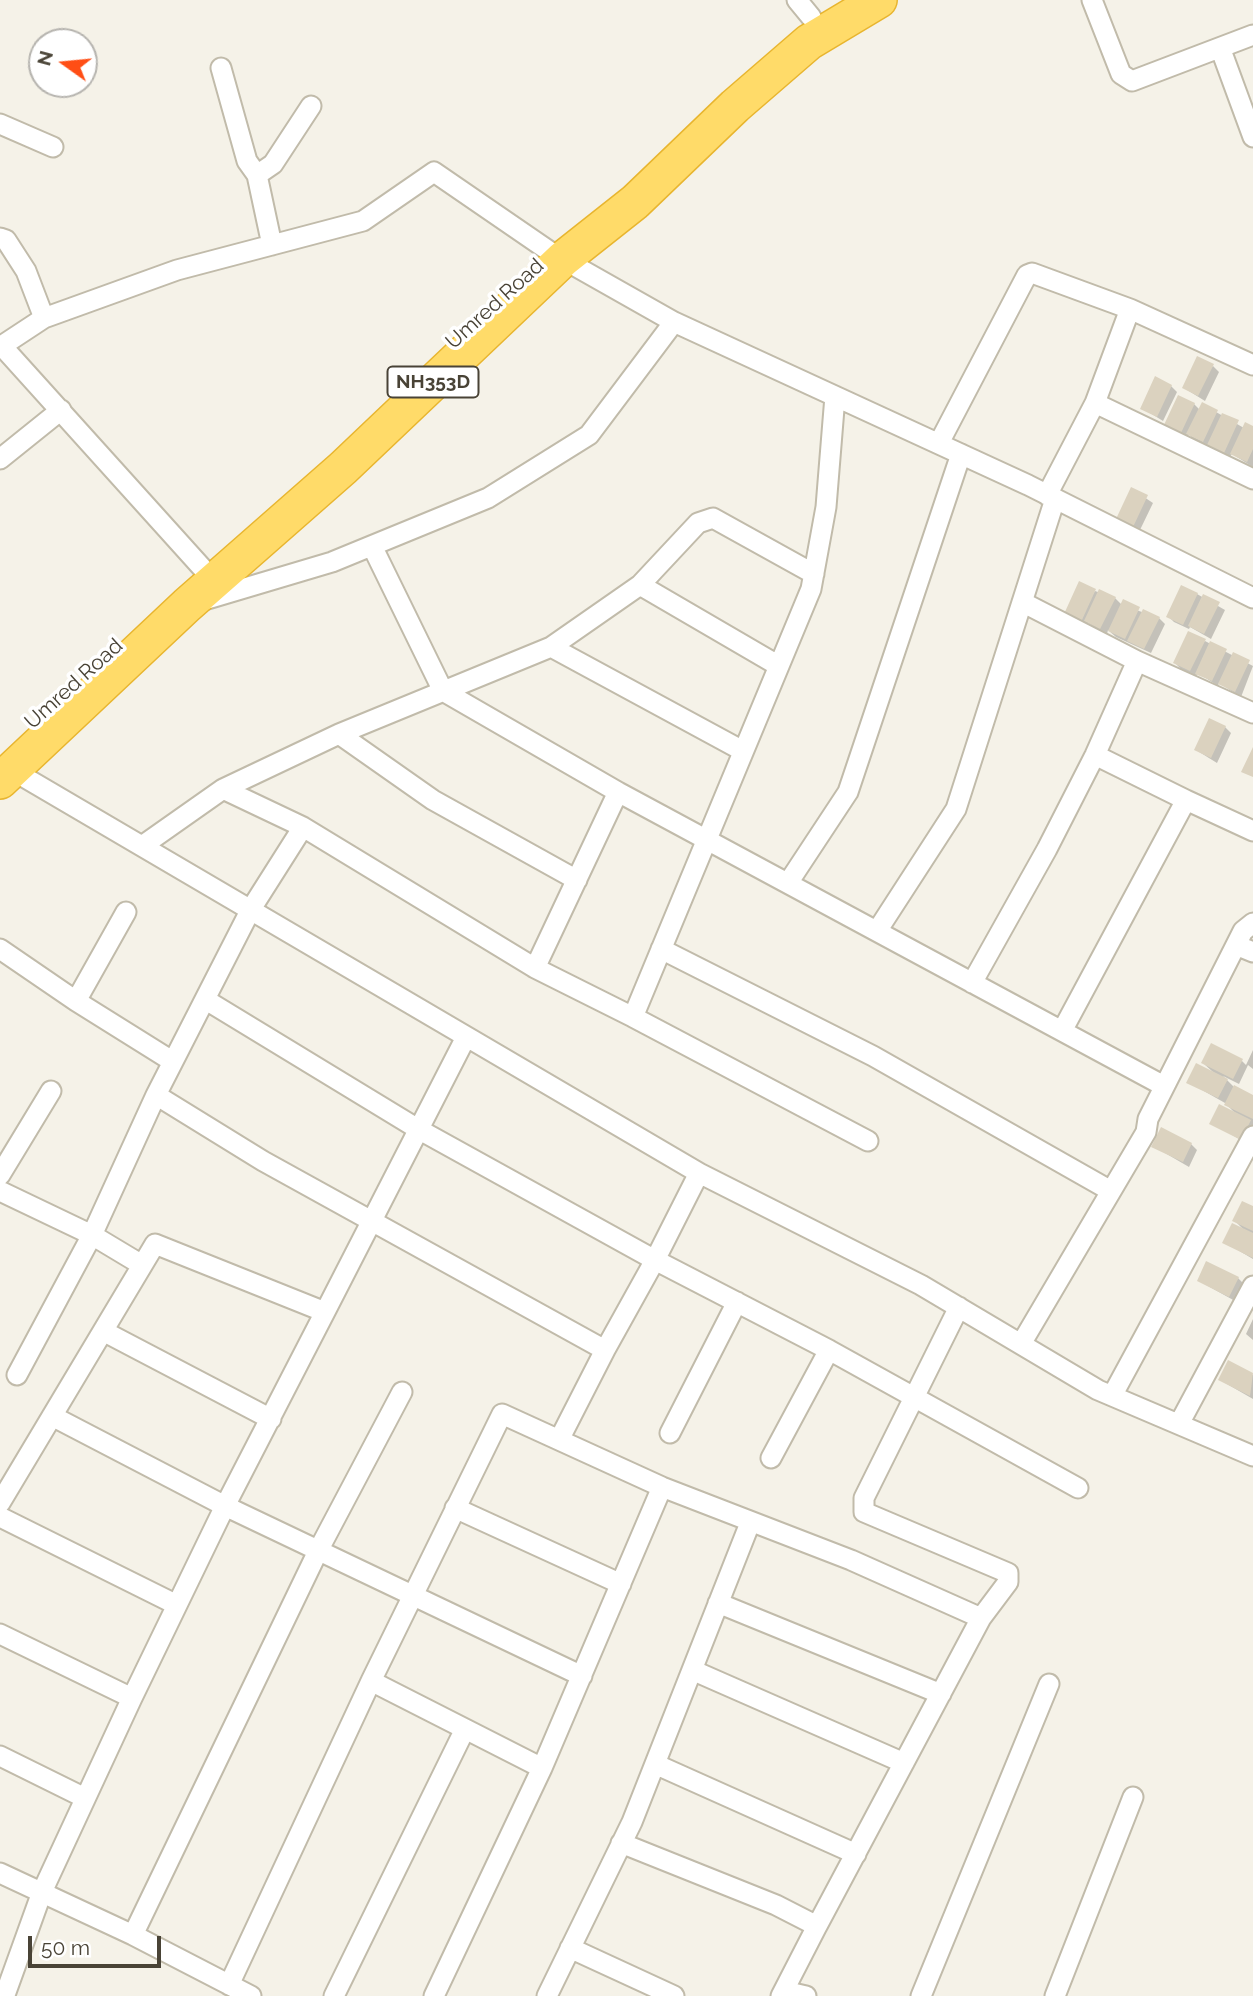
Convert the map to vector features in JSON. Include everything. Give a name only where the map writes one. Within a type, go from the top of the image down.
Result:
[{"type":"highway","name":"NH353D","points":[[4,767],[209,573],[343,468],[557,256],[635,202],[735,106],[809,42],[879,0]]},
{"type":"highway","name":"Umred Road","points":[[557,256],[749,65],[814,6]]},
{"type":"street","points":[[1092,0],[1118,67],[1126,79],[1138,79],[1221,50],[1253,35]]},
{"type":"street","points":[[1221,50],[1253,136]]},
{"type":"street","points":[[220,68],[247,161],[257,175],[272,245]]},
{"type":"street","points":[[257,175],[273,163],[311,106]]},
{"type":"street","points":[[0,124],[52,147]]},
{"type":"street","points":[[209,573],[1,346],[44,318],[177,270],[363,221],[434,173],[557,256],[674,322],[939,443],[1253,598]]},
{"type":"street","points":[[0,238],[6,240],[26,271],[44,318]]},
{"type":"street","points":[[939,443],[1027,275],[1032,273],[1130,309],[1253,365]]},
{"type":"street","points":[[877,931],[956,808],[1022,602],[1051,497],[1095,403],[1130,309]]},
{"type":"street","points":[[181,599],[332,562],[488,498],[589,435],[674,322]]},
{"type":"street","points":[[633,1017],[779,666],[814,574],[826,508],[835,396]]},
{"type":"street","points":[[1095,403],[1253,479]]},
{"type":"street","points":[[0,459],[61,410]]},
{"type":"street","points":[[788,883],[848,792],[961,454]]},
{"type":"street","points":[[142,846],[223,789],[339,734],[551,647],[640,585],[698,523],[713,518],[814,574]]},
{"type":"street","points":[[372,546],[443,691],[618,792],[1164,1086]]},
{"type":"street","points":[[640,585],[779,666]]},
{"type":"street","points":[[1022,602],[1137,660],[1253,713]]},
{"type":"street","points":[[551,647],[743,751]]},
{"type":"street","points":[[972,982],[1095,755],[1137,660]]},
{"type":"street","points":[[339,734],[433,800],[577,880]]},
{"type":"street","points":[[1095,755],[1253,831]]},
{"type":"street","points":[[4,767],[251,909],[465,1039],[699,1173],[921,1285],[1112,1396],[1253,1456]]},
{"type":"street","points":[[223,789],[303,827],[535,968],[868,1141]]},
{"type":"street","points":[[535,968],[618,792]]},
{"type":"street","points":[[1062,1031],[1186,800]]},
{"type":"street","points":[[17,1375],[92,1235],[172,1060],[251,909],[303,827]]},
{"type":"street","points":[[76,1001],[126,912]]},
{"type":"street","points":[[1021,1344],[1146,1132],[1148,1119],[1164,1086],[1245,949],[1243,931],[1253,923]]},
{"type":"street","points":[[0,949],[76,1001],[172,1060]]},
{"type":"street","points":[[661,949],[873,1056],[1111,1191]]},
{"type":"street","points":[[205,1000],[418,1129],[655,1260],[829,1350],[1078,1488]]},
{"type":"street","points":[[7,1992],[42,1892],[132,1698],[225,1506],[465,1039]]},
{"type":"street","points":[[0,1175],[51,1091]]},
{"type":"street","points":[[156,1095],[263,1161],[605,1350]]},
{"type":"street","points":[[1112,1396],[1253,1136]]},
{"type":"street","points":[[559,1440],[699,1173]]},
{"type":"street","points":[[0,1191],[92,1235],[142,1265]]},
{"type":"street","points":[[0,1503],[155,1244],[325,1311]]},
{"type":"street","points":[[1180,1424],[1252,1289]]},
{"type":"street","points":[[670,1433],[737,1302]]},
{"type":"street","points":[[806,1996],[783,1993],[981,1618],[1007,1582],[1008,1573],[864,1512],[864,1498],[959,1307]]},
{"type":"street","points":[[103,1331],[271,1419]]},
{"type":"street","points":[[771,1458],[829,1350]]},
{"type":"street","points":[[133,1935],[319,1549],[401,1392]]},
{"type":"street","points":[[229,1985],[371,1681],[502,1415],[662,1486],[750,1523],[850,1560],[981,1618]]},
{"type":"street","points":[[52,1416],[225,1506],[582,1676]]},
{"type":"street","points":[[434,1996],[542,1768],[662,1486]]},
{"type":"street","points":[[455,1508],[621,1584]]},
{"type":"street","points":[[0,1517],[177,1605]]},
{"type":"street","points":[[547,1996],[621,1843],[655,1764],[750,1523]]},
{"type":"street","points":[[718,1603],[941,1694]]},
{"type":"street","points":[[0,1634],[132,1698]]},
{"type":"street","points":[[692,1670],[904,1763]]},
{"type":"street","points":[[371,1681],[542,1768]]},
{"type":"street","points":[[921,1996],[1049,1684]]},
{"type":"street","points":[[334,1996],[465,1729]]},
{"type":"street","points":[[0,1756],[85,1798]]},
{"type":"street","points":[[655,1764],[856,1854]]},
{"type":"street","points":[[1055,1996],[1133,1797]]},
{"type":"street","points":[[621,1843],[776,1905],[817,1926]]},
{"type":"street","points":[[0,1873],[133,1935],[251,1996]]},
{"type":"street","points":[[570,1948],[674,1996]]},
{"type":"building","points":[[1197,356],[1214,364],[1198,396],[1182,388]]},
{"type":"building","points":[[1155,376],[1172,385],[1157,417],[1140,409]]},
{"type":"building","points":[[1178,395],[1195,403],[1180,435],[1163,427]]},
{"type":"building","points":[[1202,402],[1218,410],[1203,442],[1186,434]]},
{"type":"building","points":[[1222,413],[1239,420],[1224,453],[1207,445]]},
{"type":"building","points":[[1245,422],[1253,426],[1253,449],[1247,462],[1230,454]]},
{"type":"building","points":[[1131,487],[1148,495],[1133,527],[1116,519]]},
{"type":"building","points":[[1079,581],[1096,589],[1081,622],[1064,614]]},
{"type":"building","points":[[1181,585],[1198,593],[1183,625],[1166,617]]},
{"type":"building","points":[[1099,589],[1116,597],[1100,629],[1084,621]]},
{"type":"building","points":[[1203,594],[1220,602],[1204,634],[1188,626]]},
{"type":"building","points":[[1123,599],[1140,607],[1125,639],[1108,631]]},
{"type":"building","points":[[1143,609],[1160,617],[1144,649],[1127,641]]},
{"type":"building","points":[[1188,631],[1206,639],[1190,671],[1173,663]]},
{"type":"building","points":[[1210,641],[1227,649],[1212,681],[1195,674]]},
{"type":"building","points":[[1233,652],[1250,660],[1235,692],[1218,684]]},
{"type":"building","points":[[1209,718],[1226,726],[1211,758],[1194,750]]},
{"type":"building","points":[[1253,747],[1253,777],[1241,772]]},
{"type":"building","points":[[1211,1043],[1243,1059],[1233,1079],[1201,1063]]},
{"type":"building","points":[[1196,1063],[1228,1079],[1218,1098],[1186,1083]]},
{"type":"building","points":[[1234,1085],[1253,1095],[1253,1119],[1224,1105]]},
{"type":"building","points":[[1219,1104],[1251,1120],[1241,1140],[1209,1124]]},
{"type":"building","points":[[1161,1127],[1192,1143],[1183,1162],[1151,1147]]},
{"type":"building","points":[[1242,1201],[1253,1206],[1253,1231],[1232,1221]]},
{"type":"building","points":[[1232,1223],[1253,1233],[1253,1258],[1222,1243]]},
{"type":"building","points":[[1206,1261],[1239,1277],[1229,1297],[1197,1281]]},
{"type":"building","points":[[1228,1360],[1253,1373],[1250,1396],[1218,1380]]}]
